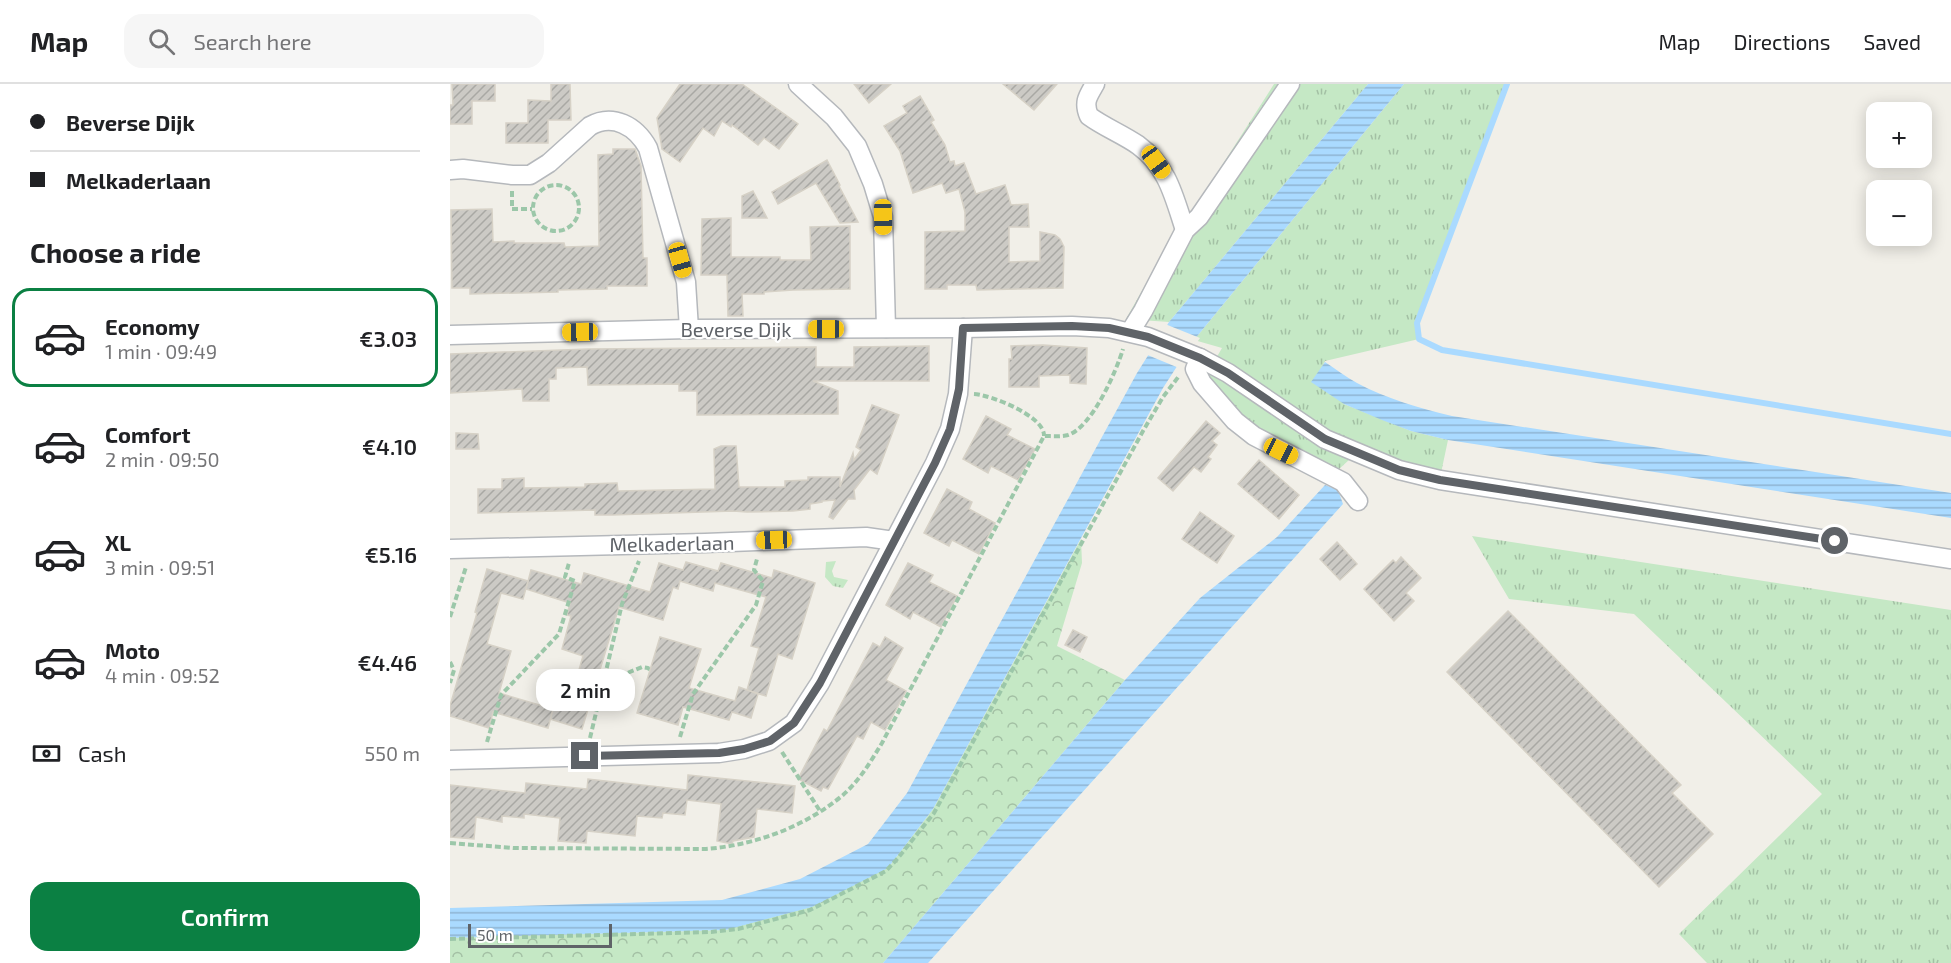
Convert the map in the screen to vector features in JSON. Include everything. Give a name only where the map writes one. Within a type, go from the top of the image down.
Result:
[{"type":"street","points":[[798,84],[834,117],[856,146],[873,184],[883,217],[886,328]]},
{"type":"street","points":[[1095,84],[1086,100],[1085,108],[1089,116],[1139,146],[1156,162],[1167,177],[1185,231]]},
{"type":"street","points":[[1130,332],[1185,231],[1199,217],[1290,84]]},
{"type":"street","points":[[450,170],[463,169],[530,175],[539,171],[590,126],[598,122],[610,120],[629,126],[641,136],[648,148],[686,282],[689,329]]},
{"type":"street","name":"Beverse Dijk","points":[[450,335],[689,329],[1072,326],[1109,328],[1148,337],[1198,357],[1228,373],[1325,439],[1399,470],[1440,480],[1951,559]]},
{"type":"street","points":[[450,760],[719,753],[744,749],[773,738],[794,723],[807,706],[950,429],[958,394],[963,328]]},
{"type":"street","points":[[1198,357],[1195,369],[1202,383],[1235,421],[1254,436],[1343,482],[1358,501]]},
{"type":"street","name":"Melkaderlaan","points":[[450,549],[866,537],[894,541]]},
{"type":"path","points":[[512,175],[512,209],[532,209]]},
{"type":"path","points":[[558,184],[573,191],[580,206],[572,226],[558,231],[544,228],[538,223],[532,209],[533,201],[543,188],[558,184]]},
{"type":"path","points":[[450,939],[711,932],[738,929],[810,910],[886,871],[934,813],[1143,431],[1163,397],[1198,357]]},
{"type":"path","points":[[958,394],[981,394],[993,398],[1038,421],[1045,430],[1044,436]]},
{"type":"path","points":[[585,756],[622,604],[645,543]]},
{"type":"path","points":[[680,737],[693,694],[756,605],[763,581],[754,570],[758,555]]},
{"type":"path","points":[[488,742],[501,695],[559,634],[575,581],[565,577],[570,560]]},
{"type":"path","points":[[450,617],[467,563]]},
{"type":"path","points":[[450,662],[454,670],[450,682]]},
{"type":"path","points":[[603,684],[642,667],[648,668],[647,670]]},
{"type":"path","points":[[773,738],[820,811]]},
{"type":"green space","points":[[1274,84],[1368,84],[1169,322],[1126,319],[1182,220],[1194,209]]},
{"type":"green space","points":[[1404,84],[1507,84],[1417,323],[1419,339],[1325,361],[1320,371],[1344,404],[1411,431],[1448,440],[1441,473],[1400,463],[1361,449],[1338,470],[1278,442],[1249,422],[1216,391],[1208,376],[1222,348],[1194,340]]},
{"type":"green space","points":[[1472,536],[1951,610],[1951,963],[1707,963],[1679,934],[1822,794],[1634,614],[1509,599]]},
{"type":"green space","points":[[1081,539],[1082,563],[1057,646],[1125,680],[883,963],[450,963],[450,938],[726,930],[888,868],[933,809]]},
{"type":"green space","points":[[836,561],[832,571],[834,577],[848,580],[843,588],[833,586],[825,577],[826,562]]},
{"type":"water","points":[[1368,84],[1404,84],[1194,340],[1163,388],[933,809],[888,868],[812,907],[726,930],[450,938],[450,908],[722,900],[800,879],[868,844],[907,793],[1137,373],[1169,322]]},
{"type":"water","points":[[1325,362],[1368,389],[1415,406],[1452,416],[1951,493],[1951,518],[1448,440],[1411,431],[1344,404],[1311,382]]},
{"type":"water","points":[[1325,485],[1338,490],[1343,504],[928,963],[883,963],[1125,680],[1200,598],[1277,537]]},
{"type":"pier","points":[[1165,324],[1200,338],[1179,368],[1145,354]]},
{"type":"building","points":[[452,84],[495,84],[495,101],[472,101],[472,124],[450,124],[450,105],[453,105]]},
{"type":"building","points":[[551,84],[570,84],[571,120],[548,120],[548,143],[506,143],[506,123],[528,123],[528,100],[551,101]]},
{"type":"building","points":[[680,84],[742,84],[798,124],[779,149],[764,138],[758,145],[732,125],[731,127],[722,121],[714,136],[703,128],[680,162],[662,149],[657,118]]},
{"type":"building","points":[[854,84],[891,84],[869,103]]},
{"type":"building","points":[[1003,84],[1057,84],[1034,110]]},
{"type":"building","points":[[920,96],[934,120],[931,122],[945,145],[950,162],[954,161],[955,166],[964,163],[976,194],[1005,185],[1011,205],[1028,204],[1029,227],[1009,227],[1009,262],[1040,261],[1040,232],[1055,235],[1064,247],[1063,288],[977,290],[976,285],[947,285],[947,289],[925,289],[925,232],[965,231],[965,212],[959,189],[946,193],[942,183],[913,193],[900,151],[884,126],[907,113],[903,106]]},
{"type":"building","points":[[613,149],[635,149],[641,166],[643,258],[647,258],[647,286],[607,286],[607,289],[558,290],[558,292],[470,294],[470,288],[452,288],[451,210],[492,209],[493,242],[564,243],[565,247],[599,246],[598,155],[613,154]]},
{"type":"building","points":[[827,160],[858,222],[840,223],[816,183],[778,204],[772,192]]},
{"type":"building","points":[[753,191],[767,218],[742,218],[742,196]]},
{"type":"building","points":[[731,218],[731,257],[780,257],[780,260],[811,260],[810,227],[850,226],[850,289],[742,294],[743,316],[728,316],[727,275],[701,275],[702,219]]},
{"type":"building","points":[[1043,345],[1087,348],[1086,384],[1070,383],[1070,375],[1039,376],[1039,387],[1009,387],[1011,346]]},
{"type":"building","points":[[929,346],[929,381],[813,381],[838,391],[838,414],[697,415],[697,391],[679,391],[679,384],[588,385],[587,367],[556,368],[556,379],[549,379],[549,401],[523,401],[522,389],[450,393],[450,354],[588,349],[816,347],[816,367],[854,367],[854,347]]},
{"type":"building","points":[[872,405],[899,415],[877,474],[870,469],[854,490],[855,499],[848,499],[833,519],[829,517],[835,500],[810,504],[810,509],[793,511],[612,515],[595,515],[595,510],[478,513],[478,489],[502,489],[502,479],[524,478],[524,488],[585,487],[585,484],[617,483],[618,491],[715,489],[714,449],[721,446],[736,446],[739,487],[785,487],[785,481],[808,480],[808,477],[840,477],[840,487],[853,453],[854,460],[861,450],[856,447]]},
{"type":"building","points":[[986,416],[1011,429],[1007,435],[1035,449],[1018,480],[991,466],[988,473],[963,459]]},
{"type":"building","points":[[1206,421],[1220,433],[1212,441],[1217,445],[1208,457],[1211,459],[1201,472],[1194,467],[1173,491],[1158,478]]},
{"type":"building","points":[[456,433],[478,434],[479,449],[456,449]]},
{"type":"building","points":[[1259,460],[1299,495],[1279,519],[1238,484]]},
{"type":"building","points":[[947,489],[972,502],[969,509],[995,523],[979,554],[952,540],[949,546],[924,533]]},
{"type":"building","points":[[1200,512],[1234,536],[1217,563],[1182,539]]},
{"type":"building","points":[[1337,542],[1357,564],[1340,580],[1320,559]]},
{"type":"building","points":[[1401,557],[1421,578],[1406,593],[1414,601],[1394,621],[1364,589],[1393,560],[1396,563]]},
{"type":"building","points":[[686,562],[718,571],[721,563],[772,578],[774,570],[815,583],[792,659],[778,654],[766,696],[747,690],[759,648],[751,646],[766,597],[715,583],[713,591],[680,581],[678,589],[673,587],[663,620],[619,607],[582,729],[550,719],[555,701],[569,705],[583,656],[562,649],[571,616],[567,615],[570,603],[526,589],[531,570],[581,584],[584,573],[650,592],[659,563],[683,570]]},
{"type":"building","points":[[908,563],[933,575],[929,582],[957,596],[941,627],[913,612],[910,619],[886,605]]},
{"type":"building","points":[[487,569],[528,581],[523,599],[501,593],[487,644],[511,651],[499,693],[553,709],[548,728],[493,712],[489,728],[450,716],[450,706],[477,613],[475,612]]},
{"type":"building","points":[[1508,611],[1681,785],[1672,793],[1713,834],[1659,887],[1447,672]]},
{"type":"building","points":[[1073,630],[1087,637],[1080,652],[1065,645]]},
{"type":"building","points":[[660,637],[701,649],[689,688],[735,701],[739,687],[758,694],[751,718],[732,712],[729,720],[683,707],[678,725],[637,713]]},
{"type":"building","points":[[885,637],[903,648],[886,680],[906,691],[885,730],[871,722],[863,739],[857,736],[828,789],[823,787],[821,791],[798,779],[824,729],[827,731],[873,643],[880,647]]},
{"type":"building","points":[[688,775],[795,786],[792,813],[757,809],[754,837],[733,841],[732,844],[717,841],[721,804],[687,800],[685,815],[663,813],[662,818],[637,816],[635,836],[587,831],[586,843],[558,841],[560,818],[524,814],[524,818],[502,816],[502,822],[476,817],[474,839],[450,837],[450,785],[525,793],[526,783],[587,789],[588,779],[687,790]]},
{"type":"waterway","points":[[1507,84],[1417,323],[1419,339],[1442,350],[1951,434]]},
{"type":"route","points":[[585,756],[719,753],[744,749],[770,741],[794,723],[820,683],[935,463],[950,429],[959,389],[963,328],[1072,326],[1109,328],[1130,332],[1200,358],[1228,373],[1325,439],[1399,470],[1440,480],[1835,541]]}]
